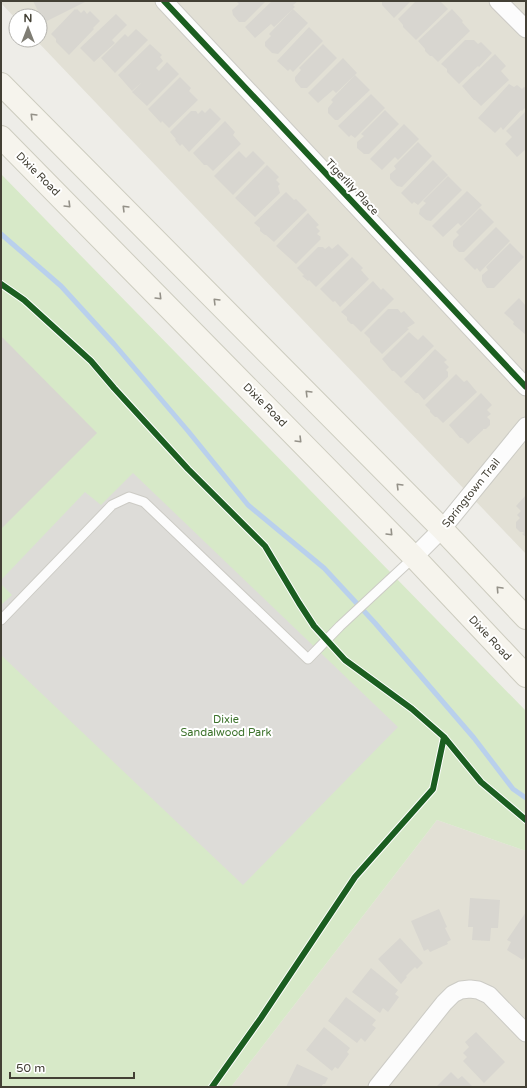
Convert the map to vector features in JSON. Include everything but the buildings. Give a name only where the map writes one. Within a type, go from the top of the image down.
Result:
[{"type":"main road","points":[[1,84],[442,529],[526,618]]},
{"type":"main road","name":"Dixie Road","points":[[1,137],[414,557],[526,676]]},
{"type":"street","name":"Tigerlily Place","points":[[164,1],[526,388]]},
{"type":"street","points":[[498,1],[526,29]]},
{"type":"street","name":"Springtown Trail","points":[[414,557],[442,529],[526,426]]},
{"type":"street","points":[[377,1087],[444,1003],[453,994],[461,990],[478,990],[489,995],[526,1033]]},
{"type":"lane","points":[[1,620],[112,505],[129,497],[144,502],[308,659],[340,626],[414,557]]},
{"type":"shaded area","points":[[1,1],[526,1],[526,554],[44,48],[48,48],[48,8],[8,8],[8,10]]},
{"type":"shaded area","points":[[133,473],[398,727],[243,885],[1,655],[1,605],[12,595],[1,584],[1,580],[85,492],[101,505]]},
{"type":"shaded area","points":[[437,820],[526,851],[526,1087],[231,1087]]},
{"type":"green space","name":"Dixie Sandalwood Park","points":[[1,174],[526,711],[526,851],[437,820],[231,1087],[1,1087]]},
{"type":"waterway","points":[[1,234],[61,286],[114,344],[188,431],[248,505],[324,568],[375,623],[474,738],[513,789],[526,798]]},
{"type":"cycle path","points":[[164,1],[526,387]]},
{"type":"cycle path","points":[[1,284],[24,300],[91,361],[188,469],[265,546],[314,626],[345,660],[412,709],[444,737],[481,782],[526,820]]},
{"type":"cycle path","points":[[212,1087],[261,1018],[355,877],[433,789],[444,737]]}]
